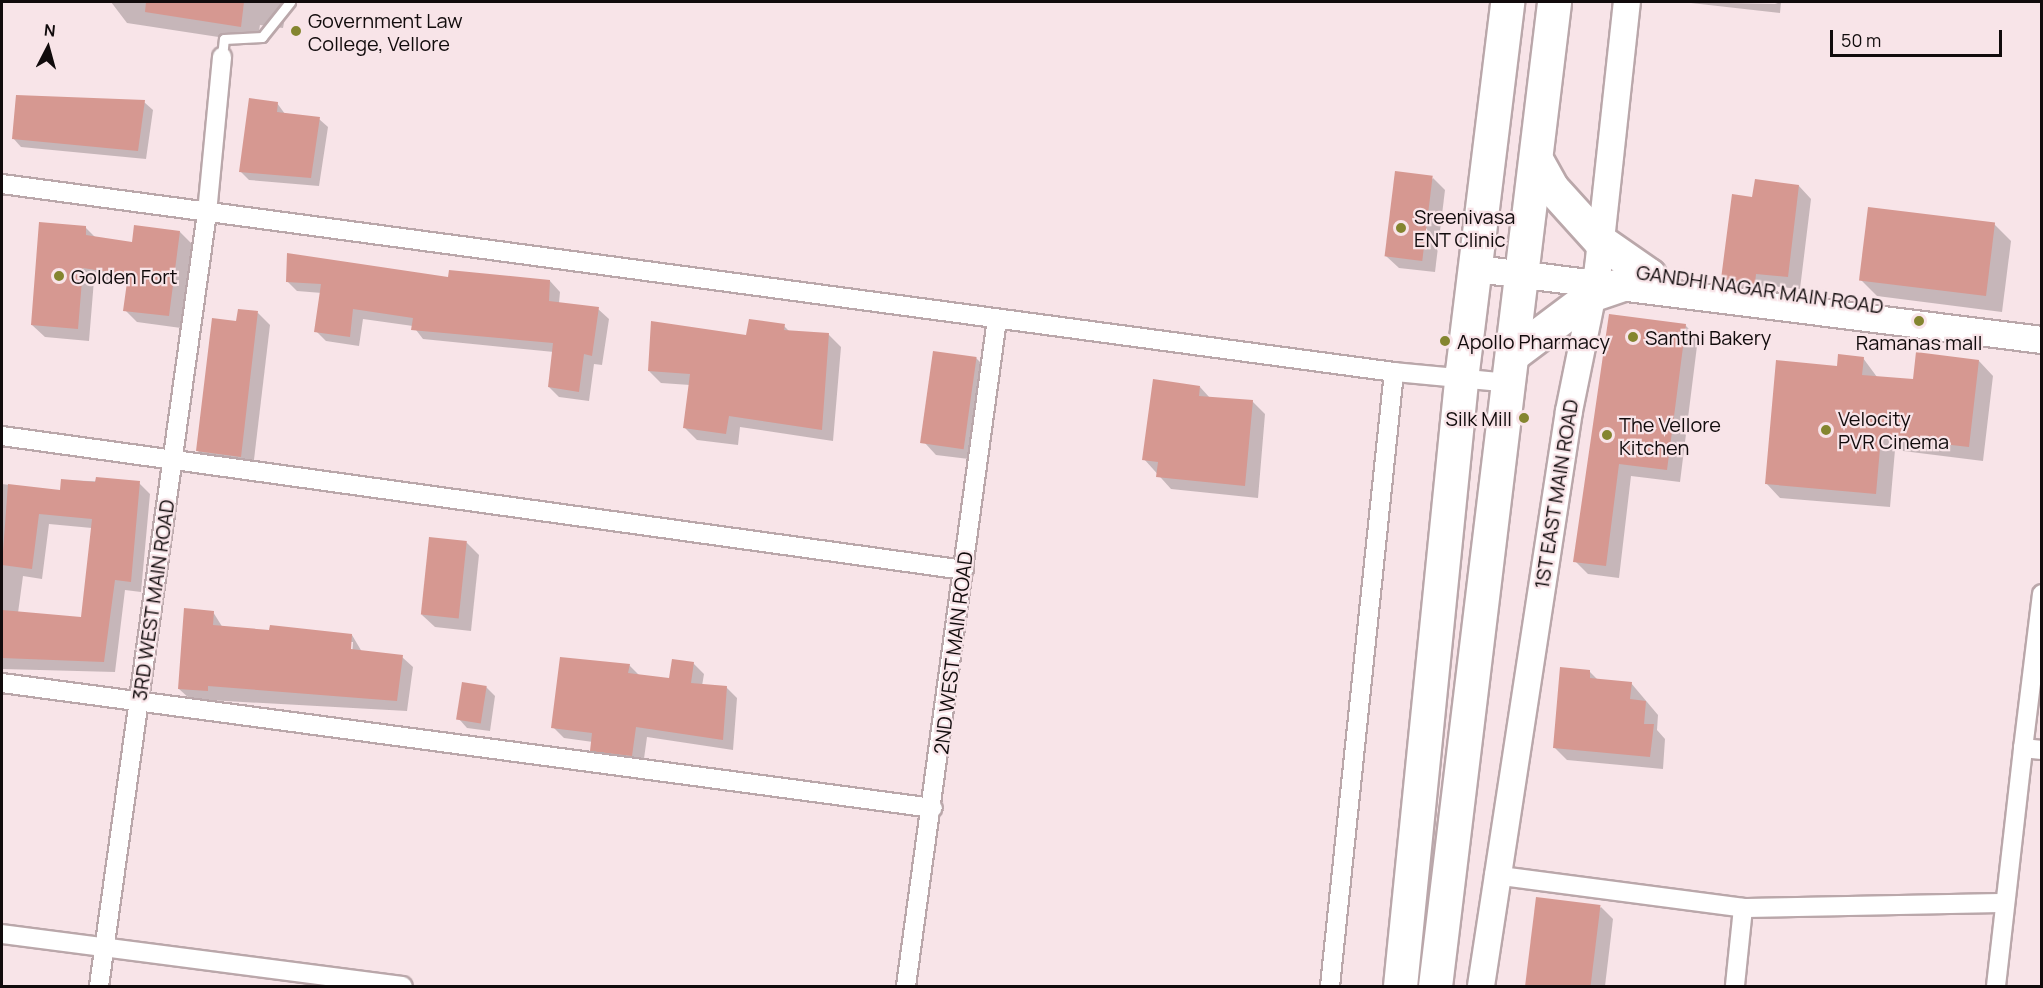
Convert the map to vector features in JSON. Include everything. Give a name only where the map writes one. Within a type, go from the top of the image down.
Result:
[{"type":"highway","points":[[1400,987],[1461,379],[1478,261],[1507,2]]},
{"type":"highway","points":[[1435,987],[1523,267],[1538,163],[1554,2]]},
{"type":"highway","points":[[1538,163],[1601,274]]},
{"type":"highway","points":[[1601,274],[1649,275]]},
{"type":"highway","points":[[1512,369],[1601,274],[1649,275]]},
{"type":"street","name":"1ST EAST MAIN ROAD","points":[[1481,987],[1494,875],[1569,411],[1601,274],[1627,2]]},
{"type":"street","name":"3RD WEST MAIN ROAD","points":[[99,987],[207,213],[222,57]]},
{"type":"street","points":[[2,184],[1394,372],[1461,379],[1512,369]]},
{"type":"street","points":[[1478,261],[1601,274],[2042,340]]},
{"type":"street","name":"GANDHI NAGAR MAIN ROAD","points":[[1649,275],[2042,326]]},
{"type":"street","name":"2ND WEST MAIN ROAD","points":[[906,987],[933,808],[997,319]]},
{"type":"street","points":[[1330,987],[1394,372]]},
{"type":"street","points":[[2,436],[964,570]]},
{"type":"street","points":[[1996,987],[2004,903],[2042,594]]},
{"type":"street","points":[[2,683],[933,808]]},
{"type":"street","points":[[2023,748],[2042,750]]},
{"type":"street","points":[[1494,875],[1743,908],[2004,903]]},
{"type":"street","points":[[1735,987],[1743,908]]},
{"type":"street","points":[[2,934],[403,987]]},
{"type":"lane","points":[[222,57],[224,39],[262,37],[290,2]]},
{"type":"building","points":[[146,2],[244,2],[241,27],[145,12]]},
{"type":"building","points":[[16,95],[145,100],[138,151],[12,139]]},
{"type":"building","points":[[249,98],[278,102],[277,112],[320,117],[311,178],[239,172]]},
{"type":"building","points":[[1395,171],[1433,176],[1422,261],[1385,256]]},
{"type":"building","points":[[1755,179],[1799,185],[1788,277],[1756,274],[1755,284],[1721,279],[1732,194],[1752,197]]},
{"type":"building","points":[[1868,207],[1995,223],[1986,296],[1859,280]]},
{"type":"building","points":[[39,222],[86,226],[86,235],[132,242],[134,225],[180,231],[169,316],[123,311],[128,275],[83,268],[78,329],[31,325]]},
{"type":"building","points":[[287,253],[448,277],[449,270],[550,280],[549,301],[599,307],[592,356],[584,354],[579,392],[548,387],[553,343],[411,330],[413,318],[353,309],[350,337],[314,332],[321,284],[286,282]]},
{"type":"building","points":[[238,309],[258,311],[241,457],[196,451],[212,318],[236,321]]},
{"type":"building","points":[[1609,314],[1686,324],[1667,470],[1619,464],[1606,566],[1573,562]]},
{"type":"building","points":[[749,319],[785,324],[784,330],[829,333],[822,430],[729,416],[726,434],[683,428],[690,374],[648,371],[651,321],[746,335]]},
{"type":"building","points":[[933,351],[977,357],[964,449],[920,443]]},
{"type":"building","name":"Velocity PVR Cinema","points":[[1916,352],[1979,360],[1969,447],[1881,437],[1876,494],[1765,484],[1776,360],[1837,366],[1838,354],[1864,357],[1862,375],[1913,379]]},
{"type":"building","points":[[1153,379],[1200,386],[1199,396],[1253,400],[1245,486],[1156,477],[1158,462],[1142,460]]},
{"type":"building","points":[[96,477],[140,481],[131,582],[115,580],[104,662],[2,658],[2,610],[81,617],[92,519],[39,514],[32,569],[2,565],[8,484],[60,490],[61,479],[95,482]]},
{"type":"building","points":[[429,537],[467,541],[459,619],[421,615]]},
{"type":"building","points":[[184,608],[214,611],[213,625],[269,630],[270,625],[352,634],[351,649],[403,655],[397,701],[208,686],[208,691],[178,689]]},
{"type":"building","points":[[560,657],[630,664],[628,673],[669,678],[672,659],[694,662],[691,683],[727,686],[723,740],[636,727],[632,756],[590,751],[592,733],[551,728]]},
{"type":"building","points":[[1560,667],[1590,670],[1590,678],[1632,682],[1630,699],[1646,701],[1644,724],[1654,724],[1650,757],[1553,748]]},
{"type":"building","points":[[462,682],[487,686],[481,723],[456,720]]},
{"type":"building","points":[[1536,897],[1601,905],[1591,986],[1525,986]]},
{"type":"place","name":"Government Law College, Vellore","points":[[296,31]]},
{"type":"place","name":"Sreenivasa ENT Clinic","points":[[1401,228]]},
{"type":"place","name":"Golden Fort","points":[[59,276]]},
{"type":"place","name":"Ramanas mall","points":[[1919,321]]},
{"type":"place","name":"Santhi Bakery","points":[[1633,337]]},
{"type":"place","name":"Apollo Pharmacy","points":[[1445,341]]},
{"type":"place","name":"Silk Mill","points":[[1524,418]]},
{"type":"place","name":"Velocity PVR Cinema","points":[[1826,430]]},
{"type":"place","name":"The Vellore Kitchen","points":[[1607,435]]}]
